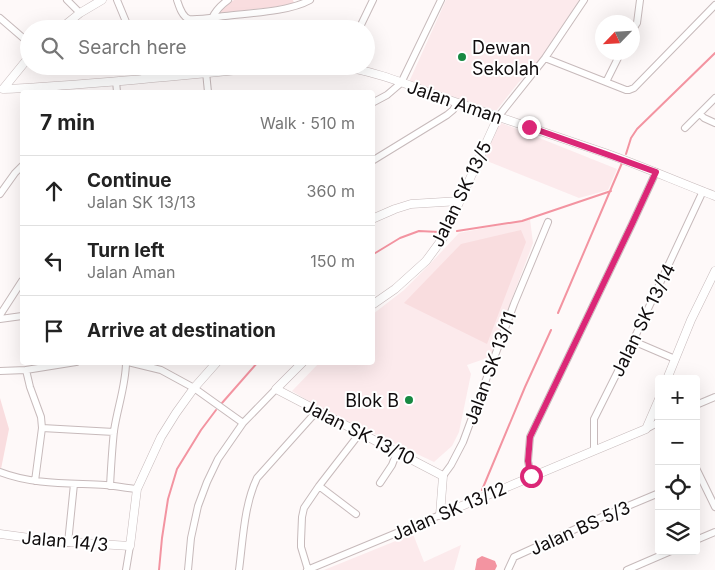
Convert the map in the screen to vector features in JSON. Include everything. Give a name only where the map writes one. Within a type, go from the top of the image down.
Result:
[{"type":"street","points":[[67,0],[80,13]]},
{"type":"street","points":[[71,20],[102,0]]},
{"type":"street","points":[[117,0],[125,20]]},
{"type":"street","points":[[177,0],[183,15],[189,19],[277,10],[310,0]]},
{"type":"street","points":[[212,18],[228,0]]},
{"type":"street","points":[[363,20],[372,0]]},
{"type":"street","points":[[375,101],[387,95],[401,83],[440,0]]},
{"type":"street","points":[[498,117],[545,58],[584,0]]},
{"type":"street","points":[[638,15],[640,0]]},
{"type":"street","points":[[545,58],[629,90],[634,88],[715,5]]},
{"type":"street","points":[[0,18],[20,36]]},
{"type":"street","points":[[606,82],[617,60]]},
{"type":"street","points":[[2,91],[20,68]]},
{"type":"street","name":"Jalan Aman","points":[[375,74],[606,154],[715,196]]},
{"type":"street","points":[[2,91],[176,75]]},
{"type":"street","points":[[206,75],[208,90]]},
{"type":"street","points":[[116,81],[117,90]]},
{"type":"street","points":[[685,128],[715,98]]},
{"type":"street","points":[[375,159],[447,115],[457,103]]},
{"type":"street","points":[[700,114],[715,123]]},
{"type":"street","name":"Jalan SK 13/5","points":[[375,303],[395,289],[426,261],[444,238],[498,117]]},
{"type":"street","points":[[0,194],[20,168]]},
{"type":"street","points":[[531,476],[528,461],[530,437],[656,172]]},
{"type":"street","name":"Jalan SK 13/14","points":[[594,450],[594,419],[633,341],[703,191]]},
{"type":"street","points":[[375,218],[411,204],[460,201]]},
{"type":"street","name":"Jalan SK 13/11","points":[[440,514],[443,476],[463,442],[514,304],[548,222]]},
{"type":"street","points":[[669,375],[691,320],[715,271]]},
{"type":"street","points":[[0,317],[20,284]]},
{"type":"street","points":[[0,317],[20,316]]},
{"type":"street","points":[[633,341],[675,359]]},
{"type":"street","points":[[0,371],[26,370],[57,365]]},
{"type":"street","points":[[110,486],[114,432],[127,365]]},
{"type":"street","points":[[140,365],[161,370],[194,388],[243,423]]},
{"type":"street","points":[[126,570],[136,489],[161,437],[176,413],[194,388],[214,365]]},
{"type":"street","points":[[188,570],[191,538],[198,506],[218,459],[243,423],[300,365]]},
{"type":"street","points":[[26,370],[41,417],[42,428],[35,480]]},
{"type":"street","name":"Jalan SK 13/10","points":[[276,389],[443,476]]},
{"type":"street","points":[[700,403],[715,397]]},
{"type":"street","points":[[646,429],[655,408]]},
{"type":"street","points":[[239,570],[249,502],[257,478],[317,411]]},
{"type":"street","points":[[646,429],[655,424]]},
{"type":"street","points":[[42,428],[114,432]]},
{"type":"street","name":"Jalan SK 13/12","points":[[307,570],[646,429]]},
{"type":"street","points":[[307,570],[301,547],[304,508],[360,433]]},
{"type":"street","points":[[380,483],[392,465],[397,452]]},
{"type":"street","points":[[0,472],[11,477],[35,480],[136,489]]},
{"type":"street","points":[[700,481],[715,507]]},
{"type":"street","points":[[68,542],[74,484]]},
{"type":"street","points":[[319,486],[356,514]]},
{"type":"street","name":"Jalan BS 5/3","points":[[508,570],[514,557],[655,495]]},
{"type":"street","points":[[700,538],[715,532]]},
{"type":"street","name":"Jalan 14/3","points":[[0,534],[35,540],[130,546]]},
{"type":"street","points":[[627,570],[643,567],[664,555]]},
{"type":"shaded area","points":[[234,0],[293,0],[294,3],[274,7],[219,12],[221,8]]},
{"type":"shaded area","points":[[446,0],[579,0],[537,65],[519,82],[496,111],[409,82]]},
{"type":"shaded area","points":[[499,122],[617,169],[608,190],[579,198],[482,159]]},
{"type":"shaded area","points":[[530,219],[533,243],[490,357],[467,365],[471,374],[459,432],[452,446],[434,462],[322,409],[292,391],[317,365],[375,365],[375,312],[404,290],[459,233]]},
{"type":"shaded area","points":[[521,230],[526,242],[487,344],[404,303],[461,244]]},
{"type":"shaded area","points":[[0,398],[9,429],[1,469],[0,468]]},
{"type":"shaded area","points":[[413,534],[424,562],[461,545],[454,570],[324,570]]},
{"type":"shaded area","points":[[482,556],[495,561],[497,566],[495,570],[475,570],[477,559]]},
{"type":"waterway","points":[[626,154],[631,138],[637,129],[715,53]]},
{"type":"waterway","points":[[558,313],[622,163]]},
{"type":"waterway","points":[[457,231],[522,221],[611,191]]},
{"type":"waterway","points":[[375,253],[400,238],[419,231],[439,232]]},
{"type":"waterway","points":[[482,490],[551,330]]},
{"type":"waterway","points":[[222,403],[255,365]]},
{"type":"waterway","points":[[159,570],[168,499],[177,469],[216,410]]},
{"type":"place","name":"Dewan Sekolah","points":[[462,57]]},
{"type":"place","name":"Blok B","points":[[409,400]]},
{"type":"route","points":[[529,127],[656,172],[530,437],[528,461],[531,476]]}]
